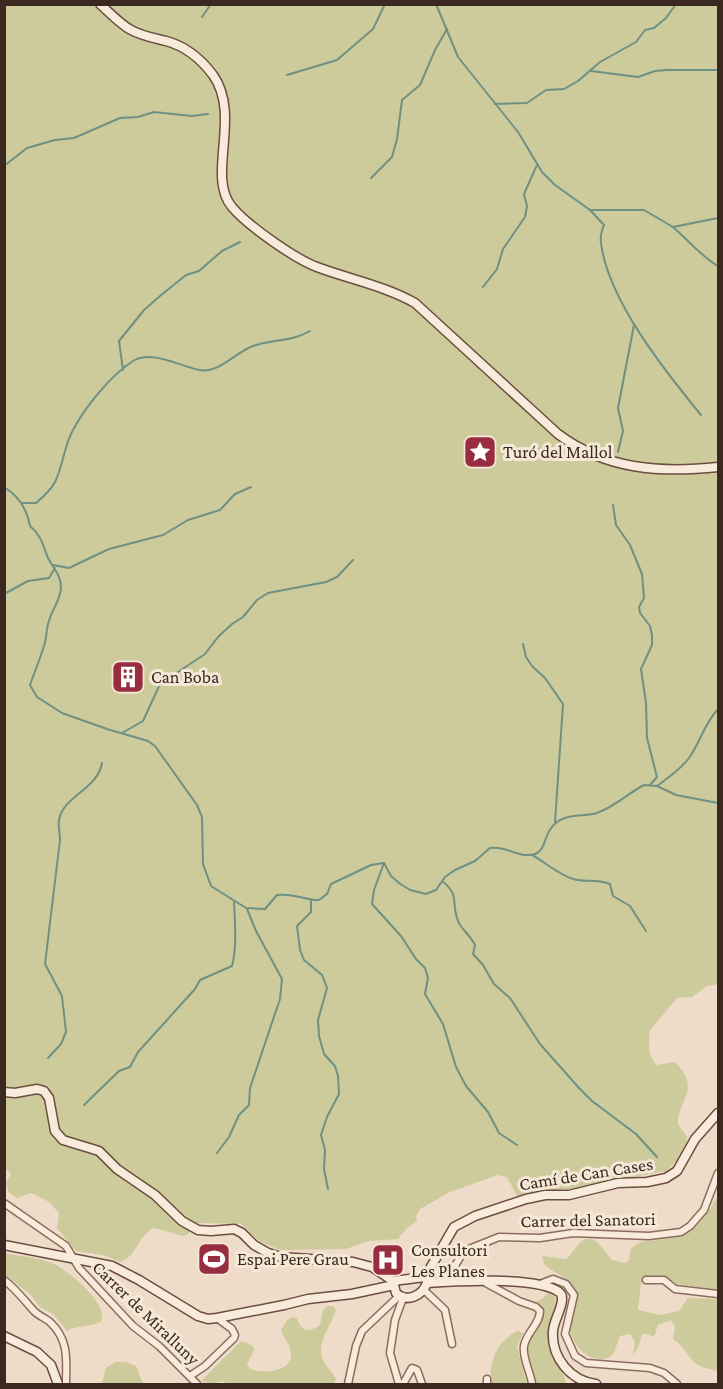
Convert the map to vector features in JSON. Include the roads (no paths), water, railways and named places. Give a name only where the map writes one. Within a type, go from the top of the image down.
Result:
[{"type":"street","points":[[100,4],[130,30],[186,49],[214,76],[225,105],[223,167],[225,196],[239,214],[293,255],[315,267],[399,295],[415,303],[558,434],[583,451],[619,464],[639,468],[718,467]]},
{"type":"street","points":[[4,1092],[15,1093],[38,1089],[44,1091],[49,1098],[53,1124],[58,1136],[63,1140],[99,1151],[117,1169],[155,1195],[171,1212],[191,1227],[212,1231],[234,1229],[242,1233],[254,1245],[280,1257],[353,1262],[372,1267],[394,1283],[401,1297],[390,1353],[401,1384]]},
{"type":"street","name":"Camí de Can Cases","points":[[425,1284],[454,1227],[475,1216],[526,1199],[545,1195],[569,1195],[618,1183],[647,1182],[666,1178],[677,1171],[695,1139],[718,1113]]},
{"type":"street","name":"Carrer del Sanatori","points":[[445,1282],[464,1251],[499,1237],[540,1238],[573,1233],[649,1236],[681,1232],[690,1226],[704,1210],[718,1173]]},
{"type":"street","name":"Carrer de Miralluny","points":[[4,1203],[66,1246],[79,1268],[133,1326],[159,1346],[197,1384]]},
{"type":"street","points":[[4,1245],[75,1261],[112,1266],[198,1316],[208,1319],[308,1299],[352,1294],[394,1283],[482,1281],[540,1284],[557,1290],[562,1297],[553,1333],[556,1349],[563,1365],[575,1378],[596,1384]]},
{"type":"street","points":[[540,1284],[553,1279],[566,1284],[574,1295],[565,1334],[575,1356],[586,1363],[650,1368],[664,1373],[677,1384]]},
{"type":"street","points":[[4,1280],[36,1313],[51,1323],[63,1342],[68,1358],[66,1384]]},
{"type":"street","points":[[646,1280],[664,1280],[675,1289],[718,1294]]},
{"type":"street","points":[[482,1281],[540,1311],[540,1317],[525,1341],[524,1349],[532,1384]]},
{"type":"street","points":[[348,1384],[362,1331],[401,1297],[412,1297],[425,1284]]},
{"type":"street","points":[[425,1284],[445,1310],[452,1344]]},
{"type":"street","points":[[189,1384],[190,1376],[205,1366],[236,1335],[232,1329],[217,1318]]},
{"type":"street","points":[[4,1336],[37,1352],[51,1365],[58,1384]]},
{"type":"street","points":[[401,1384],[412,1368],[417,1370],[422,1384]]},
{"type":"waterway","points":[[202,17],[211,4]]},
{"type":"waterway","points":[[287,75],[337,60],[373,29],[385,4]]},
{"type":"waterway","points":[[436,4],[458,57],[518,132],[542,172],[555,185],[590,210],[604,225],[601,241],[606,265],[626,311],[655,356],[701,415]]},
{"type":"waterway","points":[[495,104],[527,103],[546,90],[564,89],[578,81],[600,62],[636,42],[645,30],[654,28],[666,18],[676,4]]},
{"type":"waterway","points":[[371,178],[392,157],[397,139],[402,100],[420,85],[447,29]]},
{"type":"waterway","points":[[591,71],[638,77],[655,71],[718,70]]},
{"type":"waterway","points":[[4,166],[27,148],[55,140],[74,138],[120,118],[138,117],[154,112],[192,116],[208,114]]},
{"type":"waterway","points":[[483,287],[497,269],[503,249],[525,217],[527,206],[524,194],[537,165]]},
{"type":"waterway","points":[[590,210],[644,210],[673,227],[718,218]]},
{"type":"waterway","points":[[673,227],[718,266]]},
{"type":"waterway","points":[[123,370],[119,341],[144,310],[186,275],[199,271],[222,251],[240,242]]},
{"type":"waterway","points":[[618,452],[623,431],[618,408],[634,325]]},
{"type":"waterway","points":[[22,503],[36,503],[51,488],[58,476],[70,436],[78,421],[108,383],[133,361],[148,357],[200,370],[213,369],[253,346],[296,337],[310,331]]},
{"type":"waterway","points":[[4,487],[22,504],[30,526],[39,537],[61,583],[60,596],[49,621],[44,646],[30,685],[37,697],[62,713],[148,741],[155,746],[197,805],[202,817],[203,864],[211,886],[246,908],[265,909],[277,895],[319,900],[327,894],[331,884],[371,865],[384,863]]},
{"type":"waterway","points":[[53,565],[69,568],[109,549],[163,535],[188,520],[220,510],[235,494],[251,487]]},
{"type":"waterway","points":[[613,505],[616,525],[630,545],[642,574],[644,598],[639,607],[640,613],[650,626],[652,635],[652,645],[641,669],[646,703],[647,738],[657,777],[650,785]]},
{"type":"waterway","points":[[122,733],[143,721],[160,684],[205,654],[218,637],[243,617],[257,600],[268,593],[326,582],[337,577],[353,560]]},
{"type":"waterway","points":[[4,594],[28,581],[49,578],[55,568]]},
{"type":"waterway","points":[[523,644],[526,657],[545,678],[563,704],[555,822]]},
{"type":"waterway","points":[[384,863],[391,876],[399,883],[410,890],[426,894],[436,890],[445,877],[475,861],[490,848],[502,848],[523,855],[535,854],[542,849],[549,831],[562,819],[597,813],[644,785],[657,786],[670,777],[689,758],[718,709]]},
{"type":"waterway","points":[[48,1058],[61,1044],[66,1032],[62,996],[45,964],[60,840],[59,820],[73,798],[94,780],[102,763]]},
{"type":"waterway","points":[[657,786],[676,795],[718,803]]},
{"type":"waterway","points":[[532,855],[568,877],[610,884],[613,896],[630,906],[646,931]]},
{"type":"waterway","points":[[384,863],[374,890],[372,904],[401,936],[425,968],[428,978],[425,994],[443,1024],[456,1067],[466,1086],[488,1112],[499,1133],[517,1145]]},
{"type":"waterway","points":[[442,881],[452,892],[460,925],[475,945],[473,954],[483,965],[494,984],[510,998],[540,1044],[592,1101],[636,1134],[657,1157]]},
{"type":"waterway","points":[[311,900],[311,912],[297,926],[300,950],[304,960],[322,975],[327,988],[318,1020],[319,1036],[324,1054],[335,1066],[338,1076],[339,1094],[321,1135],[325,1150],[324,1169],[328,1189]]},
{"type":"waterway","points":[[84,1105],[119,1071],[130,1067],[138,1052],[195,989],[200,980],[232,966],[235,942],[234,902]]},
{"type":"waterway","points":[[217,1153],[229,1137],[239,1115],[249,1105],[250,1088],[280,999],[282,979],[247,909]]},
{"type":"place","name":"Turó del Mallol","points":[[480,452]]},
{"type":"place","name":"Can Boba","points":[[128,677]]},
{"type":"place","name":"Espai Pere Grau","points":[[214,1259]]},
{"type":"place","name":"Consultori Les Planes","points":[[388,1260]]}]
